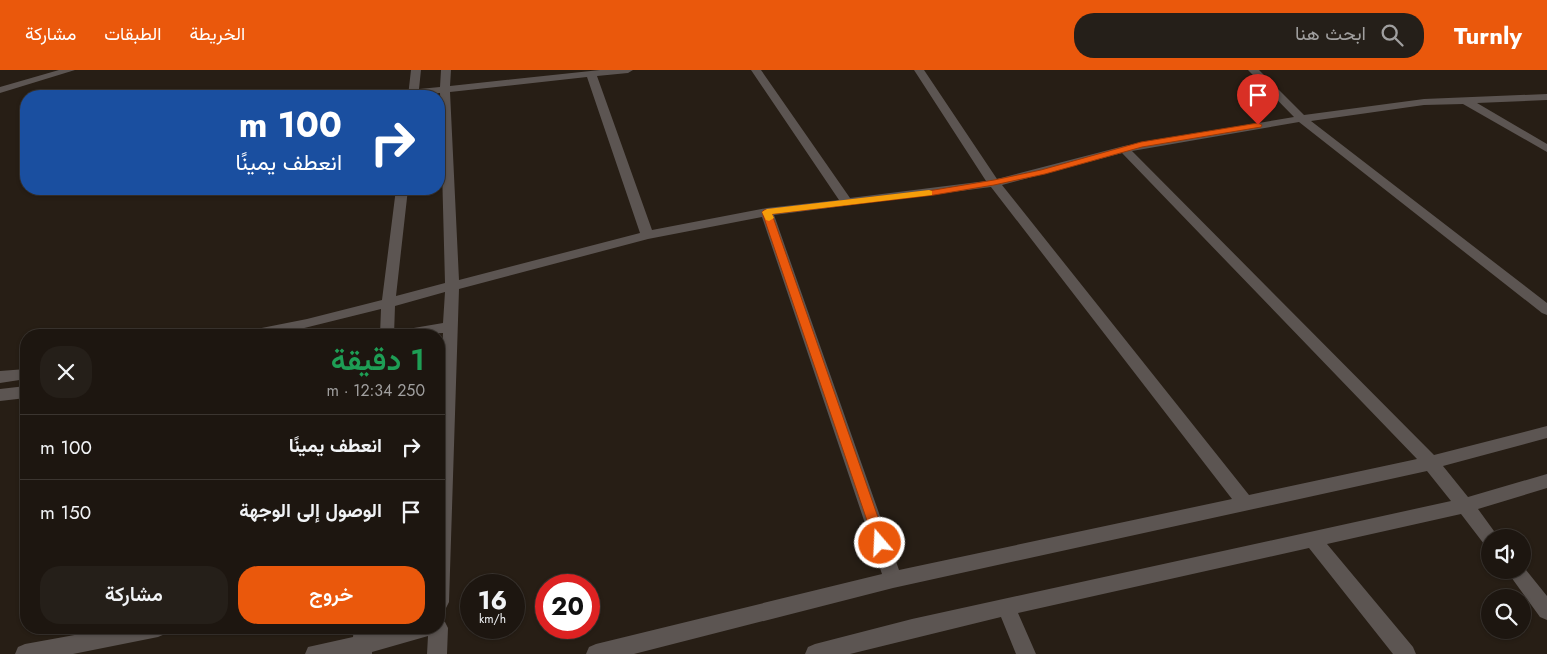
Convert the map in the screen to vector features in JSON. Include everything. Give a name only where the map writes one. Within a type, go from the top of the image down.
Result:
[{"type":"street","points":[[0,90],[70,70]]},
{"type":"street","points":[[414,90],[416,70]]},
{"type":"street","points":[[445,464],[452,287],[445,89],[446,70]]},
{"type":"street","points":[[439,90],[628,70]]},
{"type":"street","points":[[756,70],[846,201]]},
{"type":"street","points":[[919,70],[994,182],[1246,504]]},
{"type":"street","points":[[1253,70],[1303,120],[1547,310]]},
{"type":"street","points":[[592,74],[647,235]]},
{"type":"street","points":[[282,329],[388,304],[647,235],[767,212],[846,201],[934,192],[994,182],[1042,172],[1124,149],[1195,134],[1303,120],[1373,108],[1464,100],[1547,97]]},
{"type":"street","points":[[1464,100],[1547,149]]},
{"type":"street","points":[[1124,149],[1431,463],[1483,529]]},
{"type":"street","points":[[387,329],[388,304],[401,195]]},
{"type":"street","points":[[767,212],[893,580]]},
{"type":"street","points":[[439,329],[451,327]]},
{"type":"street","points":[[0,377],[20,375]]},
{"type":"street","points":[[0,395],[20,393]]},
{"type":"street","points":[[596,654],[893,580],[1431,463],[1547,432]]},
{"type":"street","points":[[815,654],[912,628],[1464,506],[1547,481]]},
{"type":"street","points":[[1312,539],[1406,654]]},
{"type":"street","points":[[1522,579],[1547,611]]},
{"type":"street","points":[[1006,607],[1026,654]]},
{"type":"street","points":[[26,654],[128,634]]},
{"type":"street","points":[[315,654],[397,634]]},
{"type":"street","points":[[437,654],[438,634]]},
{"type":"slow traffic","points":[[769,218],[767,212],[846,201],[929,193]]},
{"type":"route","points":[[880,543],[767,212],[846,201],[934,192],[994,182],[1042,172],[1141,145],[1195,134],[1258,125]]}]
